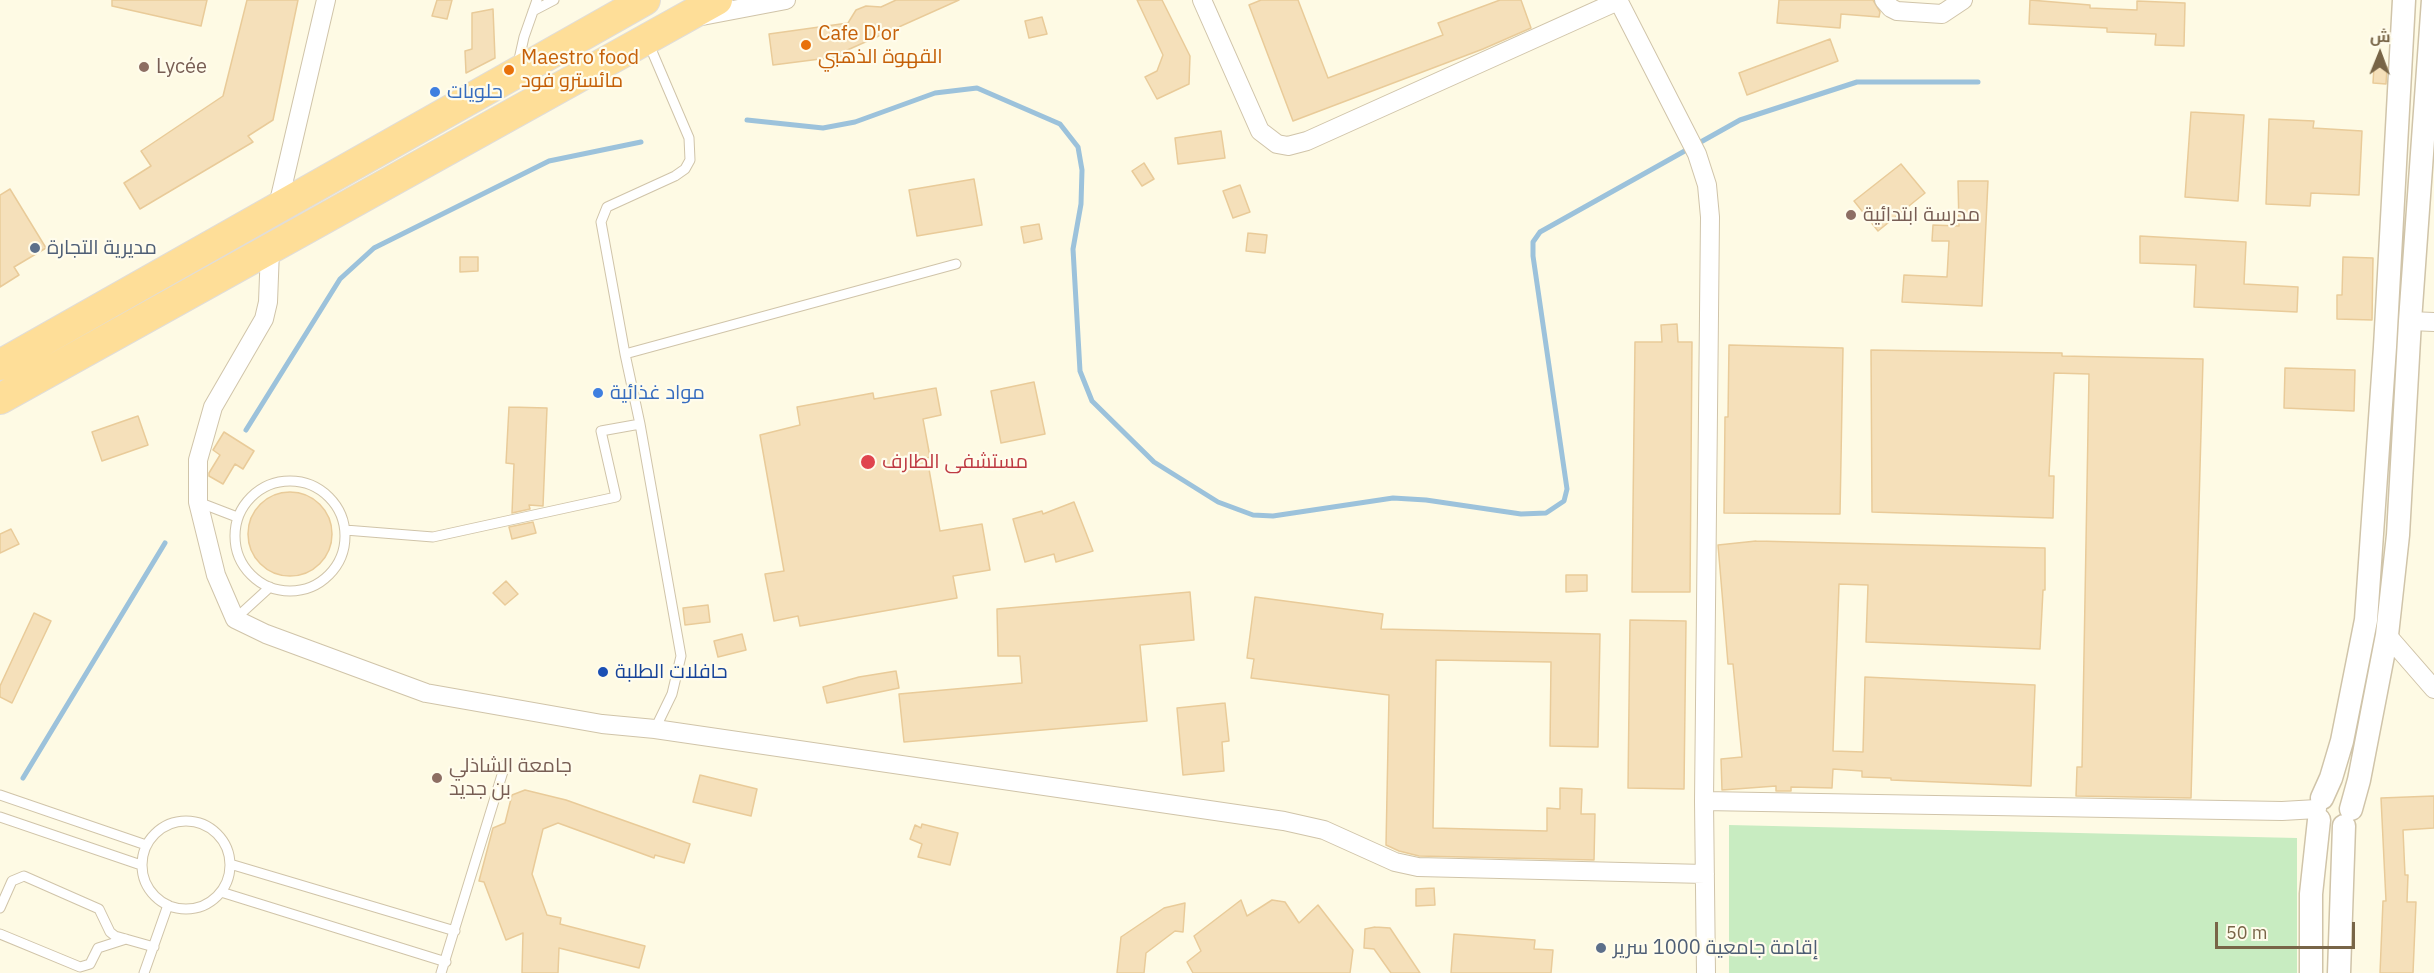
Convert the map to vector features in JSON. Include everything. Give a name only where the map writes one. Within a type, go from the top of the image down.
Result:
[{"type":"highway","points":[[0,399],[270,249],[521,89],[645,0]]},
{"type":"highway","points":[[0,365],[277,210],[521,89],[646,39],[717,0]]},
{"type":"street","points":[[277,210],[326,0]]},
{"type":"street","points":[[685,19],[786,0]]},
{"type":"street","points":[[1202,0],[1260,131],[1277,144],[1288,146],[1307,141],[1618,0],[1697,154],[1707,185],[1710,217],[1704,801],[1706,973]]},
{"type":"street","points":[[1884,0],[1897,11],[1942,14],[1963,0]]},
{"type":"street","points":[[2311,973],[2311,894],[2320,809],[2342,741],[2366,620],[2385,347],[2404,0]]},
{"type":"street","points":[[2320,809],[2328,828],[2339,828],[2348,817],[2359,780],[2386,635],[2398,535],[2410,321],[2433,0]]},
{"type":"street","points":[[270,249],[268,302],[264,320],[213,407],[198,460],[198,502],[216,575],[236,619],[266,634],[426,693],[603,724],[655,729],[1284,821],[1324,830],[1395,862],[1418,867],[1705,874]]},
{"type":"street","points":[[2410,321],[2434,322]]},
{"type":"street","points":[[2386,635],[2434,688]]},
{"type":"street","points":[[1704,801],[2259,811],[2320,809],[2335,794],[2341,795],[2350,803],[2339,973]]},
{"type":"lane","points":[[521,89],[524,37],[537,0]]},
{"type":"lane","points":[[533,11],[554,0]]},
{"type":"lane","points":[[646,39],[689,138],[690,160],[685,169],[675,176],[607,207],[602,214],[601,222],[681,656],[672,694],[655,729]]},
{"type":"lane","points":[[625,354],[956,264]]},
{"type":"lane","points":[[345,530],[433,537],[616,497],[601,431],[640,424]]},
{"type":"lane","points":[[294,481],[311,485],[326,494],[338,507],[345,530],[341,559],[331,573],[316,585],[298,591],[279,590],[261,584],[247,571],[238,555],[234,536],[237,517],[247,501],[260,489],[276,482],[294,481]]},
{"type":"lane","points":[[198,502],[237,517]]},
{"type":"lane","points":[[236,619],[270,587]]},
{"type":"lane","points":[[441,973],[446,963],[505,765]]},
{"type":"lane","points":[[0,795],[146,845]]},
{"type":"lane","points":[[0,817],[141,865]]},
{"type":"lane","points":[[179,821],[194,821],[208,826],[219,836],[227,849],[230,864],[228,879],[221,892],[210,902],[196,908],[181,909],[168,906],[156,898],[147,886],[141,865],[146,845],[154,834],[166,825],[179,821]]},
{"type":"lane","points":[[230,864],[455,931]]},
{"type":"lane","points":[[0,908],[12,882],[24,876],[99,909],[112,934],[154,947]]},
{"type":"lane","points":[[221,892],[446,963]]},
{"type":"lane","points":[[144,973],[168,906]]},
{"type":"lane","points":[[0,934],[80,967],[90,964],[98,948],[126,939]]},
{"type":"green space","points":[[1729,825],[2297,838],[2297,973],[1729,973]]},
{"type":"building","points":[[112,0],[207,0],[201,26],[112,6]]},
{"type":"building","points":[[247,0],[298,0],[273,120],[248,136],[253,142],[140,209],[124,183],[151,166],[141,151],[223,96]]},
{"type":"building","points":[[437,0],[452,0],[447,19],[432,16]]},
{"type":"building","points":[[896,0],[959,0],[843,52],[844,56],[773,65],[769,34],[848,23],[856,10],[866,6],[881,7]]},
{"type":"building","points":[[1137,0],[1162,0],[1190,56],[1189,84],[1157,99],[1145,77],[1157,71],[1163,55]]},
{"type":"building","points":[[1261,0],[1298,0],[1328,78],[1443,35],[1438,23],[1500,0],[1521,0],[1531,28],[1483,49],[1293,121],[1249,5]]},
{"type":"building","points":[[1779,0],[1873,0],[1880,12],[1879,17],[1841,14],[1840,28],[1777,23]]},
{"type":"building","points":[[2030,0],[2090,5],[2090,8],[2137,10],[2137,1],[2185,3],[2184,46],[2155,45],[2156,34],[2107,32],[2107,28],[2029,24]]},
{"type":"building","points":[[493,9],[495,58],[466,73],[465,51],[472,49],[472,13]]},
{"type":"building","points":[[1042,17],[1047,34],[1029,38],[1025,21]]},
{"type":"building","points":[[1830,39],[1838,61],[1747,95],[1739,73]]},
{"type":"building","points":[[2374,66],[2387,67],[2386,84],[2373,83]]},
{"type":"building","points":[[2191,112],[2244,115],[2238,201],[2185,197]]},
{"type":"building","points":[[2269,119],[2314,121],[2313,128],[2362,131],[2359,195],[2311,193],[2310,206],[2266,204]]},
{"type":"building","points":[[1221,131],[1225,158],[1178,164],[1175,138]]},
{"type":"building","points":[[1144,163],[1154,179],[1142,186],[1132,171]]},
{"type":"building","points":[[1901,164],[1925,193],[1878,231],[1854,201]]},
{"type":"building","points":[[974,179],[982,225],[917,236],[909,190]]},
{"type":"building","points":[[1958,181],[1988,181],[1982,306],[1902,302],[1904,275],[1947,277],[1949,241],[1932,241],[1933,225],[1959,226]]},
{"type":"building","points":[[1240,185],[1250,212],[1233,218],[1223,191]]},
{"type":"building","points":[[10,189],[46,248],[14,267],[19,275],[0,287],[0,195]]},
{"type":"building","points":[[1039,224],[1042,239],[1024,243],[1021,227]]},
{"type":"building","points":[[1248,233],[1267,235],[1265,253],[1246,251]]},
{"type":"building","points":[[2140,236],[2246,242],[2244,284],[2298,287],[2297,312],[2194,307],[2196,265],[2140,263]]},
{"type":"building","points":[[460,257],[478,257],[478,271],[460,272]]},
{"type":"building","points":[[2343,257],[2373,258],[2372,320],[2337,319],[2337,295],[2342,295]]},
{"type":"building","points":[[1677,324],[1678,342],[1692,342],[1690,592],[1632,592],[1635,342],[1662,342],[1661,325]]},
{"type":"building","points":[[1729,345],[1843,348],[1840,514],[1724,513],[1725,417],[1728,417]]},
{"type":"building","points":[[1871,350],[2062,353],[2062,356],[2203,359],[2191,798],[2076,796],[2077,767],[2082,767],[2089,374],[2054,373],[2049,476],[2054,476],[2053,518],[1872,512]]},
{"type":"building","points":[[2285,368],[2355,370],[2354,411],[2284,408]]},
{"type":"building","points":[[1034,382],[1045,434],[1001,443],[991,391]]},
{"type":"building","points":[[936,388],[941,415],[923,419],[930,457],[927,458],[940,531],[982,524],[990,570],[953,576],[957,598],[800,626],[798,616],[774,621],[765,574],[784,571],[760,435],[800,425],[797,407],[873,393],[874,399]]},
{"type":"building","points":[[509,407],[547,408],[543,506],[529,505],[530,509],[512,513],[514,464],[506,463]]},
{"type":"building","points":[[138,416],[148,445],[102,461],[92,432]]},
{"type":"building","points":[[224,432],[254,451],[243,469],[235,464],[223,484],[209,476],[209,473],[220,455],[213,450]]},
{"type":"building","points":[[282,492],[298,492],[314,499],[325,510],[332,526],[329,550],[320,564],[298,576],[282,576],[266,569],[255,558],[248,542],[248,526],[255,510],[266,499]]},
{"type":"building","points":[[1074,502],[1093,551],[1056,562],[1054,554],[1025,562],[1013,519],[1042,511],[1043,514]]},
{"type":"building","points":[[533,522],[536,533],[512,539],[509,527]]},
{"type":"building","points":[[11,529],[19,544],[0,553],[0,534]]},
{"type":"building","points":[[1756,541],[2045,548],[2045,590],[2043,590],[2040,649],[1866,642],[1868,585],[1839,584],[1833,751],[1863,752],[1865,677],[2035,685],[2031,786],[1891,780],[1891,778],[1862,777],[1862,771],[1833,769],[1832,788],[1791,787],[1791,791],[1776,791],[1776,786],[1722,790],[1721,759],[1742,757],[1733,664],[1728,664],[1718,545]]},
{"type":"building","points":[[1566,575],[1587,575],[1587,591],[1566,592]]},
{"type":"building","points":[[506,581],[518,594],[505,605],[493,593]]},
{"type":"building","points":[[1190,592],[1194,640],[1140,645],[1147,721],[904,742],[899,694],[1022,683],[1020,656],[998,656],[997,609]]},
{"type":"building","points":[[1255,597],[1383,614],[1381,629],[1600,634],[1598,747],[1550,746],[1551,662],[1436,660],[1433,828],[1547,831],[1547,808],[1560,809],[1560,788],[1582,789],[1581,814],[1595,814],[1594,860],[1419,856],[1386,845],[1389,695],[1251,678],[1254,659],[1247,658]]},
{"type":"building","points":[[708,605],[710,622],[685,625],[683,608]]},
{"type":"building","points":[[34,613],[51,621],[12,703],[0,697],[0,686]]},
{"type":"building","points":[[1630,620],[1686,621],[1684,789],[1628,788]]},
{"type":"building","points":[[742,634],[746,650],[718,657],[714,641]]},
{"type":"building","points":[[896,671],[899,688],[827,703],[823,687],[859,677]]},
{"type":"building","points":[[1225,703],[1229,741],[1222,742],[1224,771],[1183,775],[1177,708]]},
{"type":"building","points":[[700,775],[757,789],[751,816],[693,802]]},
{"type":"building","points":[[525,790],[566,800],[690,844],[684,863],[655,855],[654,858],[558,823],[543,829],[532,874],[547,915],[561,918],[560,924],[645,946],[639,968],[559,948],[558,973],[522,973],[523,933],[506,940],[484,882],[479,881],[493,828],[505,823],[512,795]]},
{"type":"building","points":[[2434,796],[2434,828],[2403,830],[2405,875],[2408,875],[2407,902],[2416,902],[2413,973],[2380,973],[2383,901],[2386,901],[2381,798]]},
{"type":"building","points":[[922,824],[958,833],[950,865],[918,857],[922,844],[910,839],[915,825],[921,828]]},
{"type":"building","points":[[1434,888],[1435,905],[1416,906],[1416,889]]},
{"type":"building","points":[[1241,900],[1247,916],[1272,900],[1285,902],[1299,923],[1318,905],[1353,950],[1350,973],[1193,973],[1187,962],[1201,951],[1194,936]]},
{"type":"building","points":[[1185,903],[1183,932],[1175,931],[1146,953],[1144,973],[1117,973],[1121,937],[1164,908]]},
{"type":"building","points":[[1390,928],[1420,973],[1391,973],[1374,949],[1364,948],[1365,929]]},
{"type":"building","points":[[1454,934],[1535,940],[1534,949],[1553,950],[1551,973],[1451,973]]},
{"type":"waterway","points":[[747,120],[823,128],[855,122],[935,93],[977,88],[1060,124],[1078,147],[1082,170],[1081,204],[1073,249],[1080,371],[1092,401],[1154,462],[1218,502],[1253,515],[1273,516],[1393,498],[1426,500],[1521,514],[1546,513],[1564,501],[1567,489],[1533,256],[1533,242],[1540,232],[1740,120],[1857,82],[1978,82]]},
{"type":"waterway","points":[[246,430],[340,279],[374,248],[549,161],[641,142]]},
{"type":"waterway","points":[[23,778],[165,543]]},
{"type":"place","name":"Cafe D'or القهوة الذهبي","points":[[806,45]]},
{"type":"place","name":"Lycée","points":[[144,67]]},
{"type":"place","name":"Maestro food مائسترو فود","points":[[509,70]]},
{"type":"place","name":"حلويات","points":[[435,92]]},
{"type":"place","name":"مدرسة ابتدائية","points":[[1851,215]]},
{"type":"place","name":"مديرية التجارة","points":[[35,248]]},
{"type":"place","name":"مواد غذائية","points":[[598,393]]},
{"type":"place","name":"مستشفى الطارف","points":[[868,462]]},
{"type":"place","name":"حافلات الطلبة","points":[[603,672]]},
{"type":"place","name":"جامعة الشاذلي بن جديد","points":[[437,778]]},
{"type":"place","name":"إقامة جامعية 1000 سرير","points":[[1601,948]]}]
